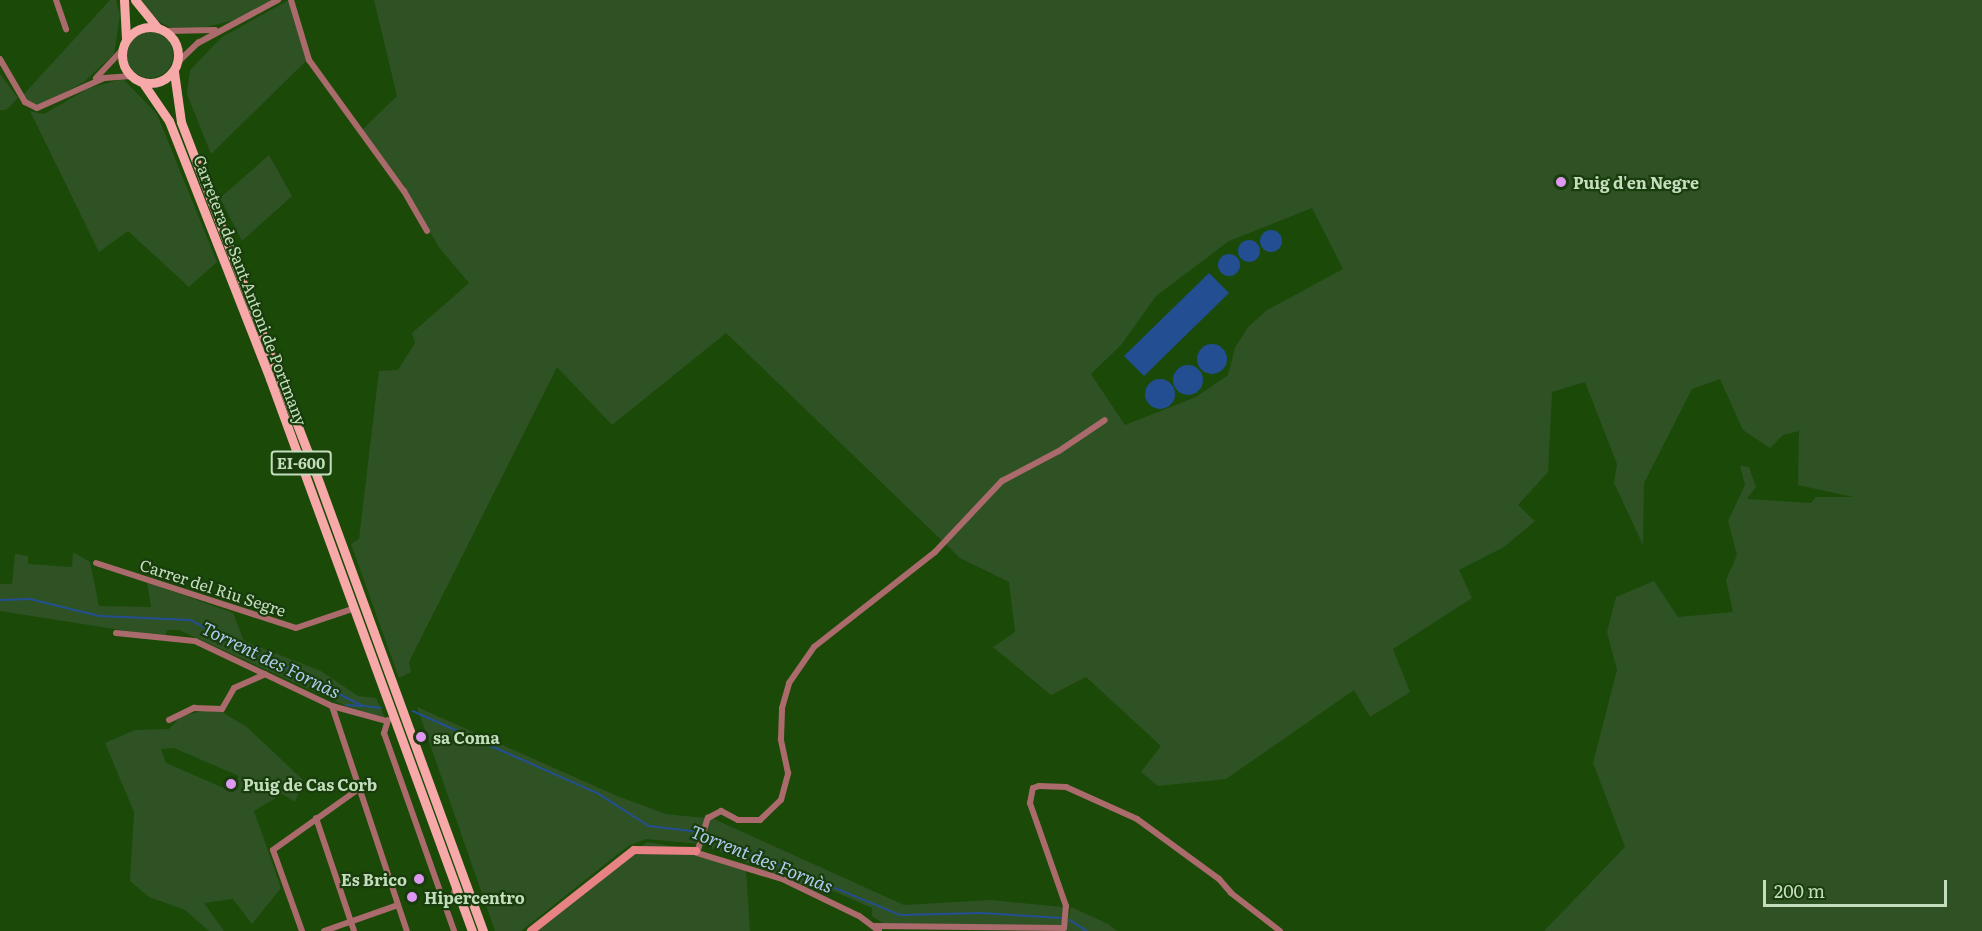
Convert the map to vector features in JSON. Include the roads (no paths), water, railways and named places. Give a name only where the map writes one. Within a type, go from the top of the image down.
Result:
[{"type":"main road","points":[[124,0],[126,40],[122,50],[131,76]]},
{"type":"main road","name":"EI-600","points":[[135,0],[176,42],[176,67]]},
{"type":"main road","points":[[126,40],[140,28],[162,29]]},
{"type":"main road","points":[[143,83],[160,82],[176,67]]},
{"type":"main road","name":"Carretera de Sant Antoni de Portmany","points":[[176,67],[181,122],[402,708],[483,931]]},
{"type":"main road","name":"EI-600","points":[[131,76],[143,83]]},
{"type":"main road","name":"Carretera de Sant Antoni de Portmany","points":[[143,83],[169,121],[354,608],[390,719]]},
{"type":"main road","name":"EI-600","points":[[390,719],[472,931]]},
{"type":"street","points":[[56,0],[66,29]]},
{"type":"street","points":[[176,67],[198,42],[278,0]]},
{"type":"street","points":[[291,0],[309,60],[404,191],[427,231]]},
{"type":"street","points":[[162,29],[225,29]]},
{"type":"street","points":[[91,83],[122,50]]},
{"type":"street","points":[[0,59],[31,107],[43,107],[91,83],[131,76]]},
{"type":"street","points":[[698,848],[710,815],[721,811],[738,820],[760,820],[781,800],[788,773],[781,739],[782,708],[789,683],[814,647],[935,552],[1002,481],[1059,451],[1106,420]]},
{"type":"street","name":"Carrer del Riu Segre","points":[[96,563],[296,628],[354,608]]},
{"type":"street","points":[[116,633],[195,641],[332,706],[390,719],[384,733],[454,931]]},
{"type":"street","points":[[169,720],[194,708],[222,709],[234,688],[265,674]]},
{"type":"street","points":[[332,706],[407,931]]},
{"type":"street","points":[[873,926],[1064,928],[1066,906],[1030,803],[1032,788],[1039,786],[1066,787],[1137,819],[1219,879],[1280,931]]},
{"type":"street","points":[[302,931],[273,850],[360,788]]},
{"type":"street","points":[[316,818],[354,931]]},
{"type":"street","points":[[531,931],[634,850],[698,848],[782,879],[879,931]]},
{"type":"street","points":[[445,906],[452,902],[456,886]]},
{"type":"street","points":[[324,931],[398,905]]},
{"type":"water","points":[[1271,230],[1279,233],[1282,241],[1279,249],[1271,252],[1263,249],[1260,241],[1263,233]]},
{"type":"water","points":[[1249,240],[1257,243],[1260,251],[1257,259],[1249,262],[1241,259],[1238,251],[1241,243]]},
{"type":"water","points":[[1229,254],[1237,257],[1240,265],[1237,273],[1229,276],[1221,273],[1218,265],[1221,257]]},
{"type":"water","points":[[1209,273],[1229,293],[1144,376],[1124,356]]},
{"type":"water","points":[[1212,344],[1223,348],[1227,359],[1223,370],[1212,374],[1201,370],[1197,359],[1201,348]]},
{"type":"water","points":[[1188,365],[1199,369],[1203,380],[1199,391],[1188,395],[1177,391],[1173,380],[1177,369]]},
{"type":"water","points":[[1160,379],[1171,383],[1175,394],[1171,405],[1160,409],[1149,405],[1145,394],[1149,383]]},
{"type":"waterway","name":"Torrent des Fornàs","points":[[0,600],[30,599],[100,616],[190,620],[363,706]]},
{"type":"waterway","name":"Torrent des Fornàs","points":[[346,705],[360,706]]},
{"type":"waterway","name":"Torrent des Fornàs","points":[[365,706],[381,708]]},
{"type":"waterway","name":"Torrent des Fornàs","points":[[413,711],[599,794],[649,826],[700,832]]},
{"type":"waterway","name":"Torrent des Fornàs","points":[[705,834],[901,915],[981,913],[1061,918]]},
{"type":"waterway","name":"Torrent des Fornàs","points":[[1070,920],[1087,931]]},
{"type":"place","name":"Puig d'en Negre","points":[[1561,182]]},
{"type":"place","name":"sa Coma","points":[[421,737]]},
{"type":"place","name":"Puig de Cas Corb","points":[[231,784]]},
{"type":"place","name":"Es Brico","points":[[419,879]]},
{"type":"place","name":"Hipercentro","points":[[412,897]]}]
